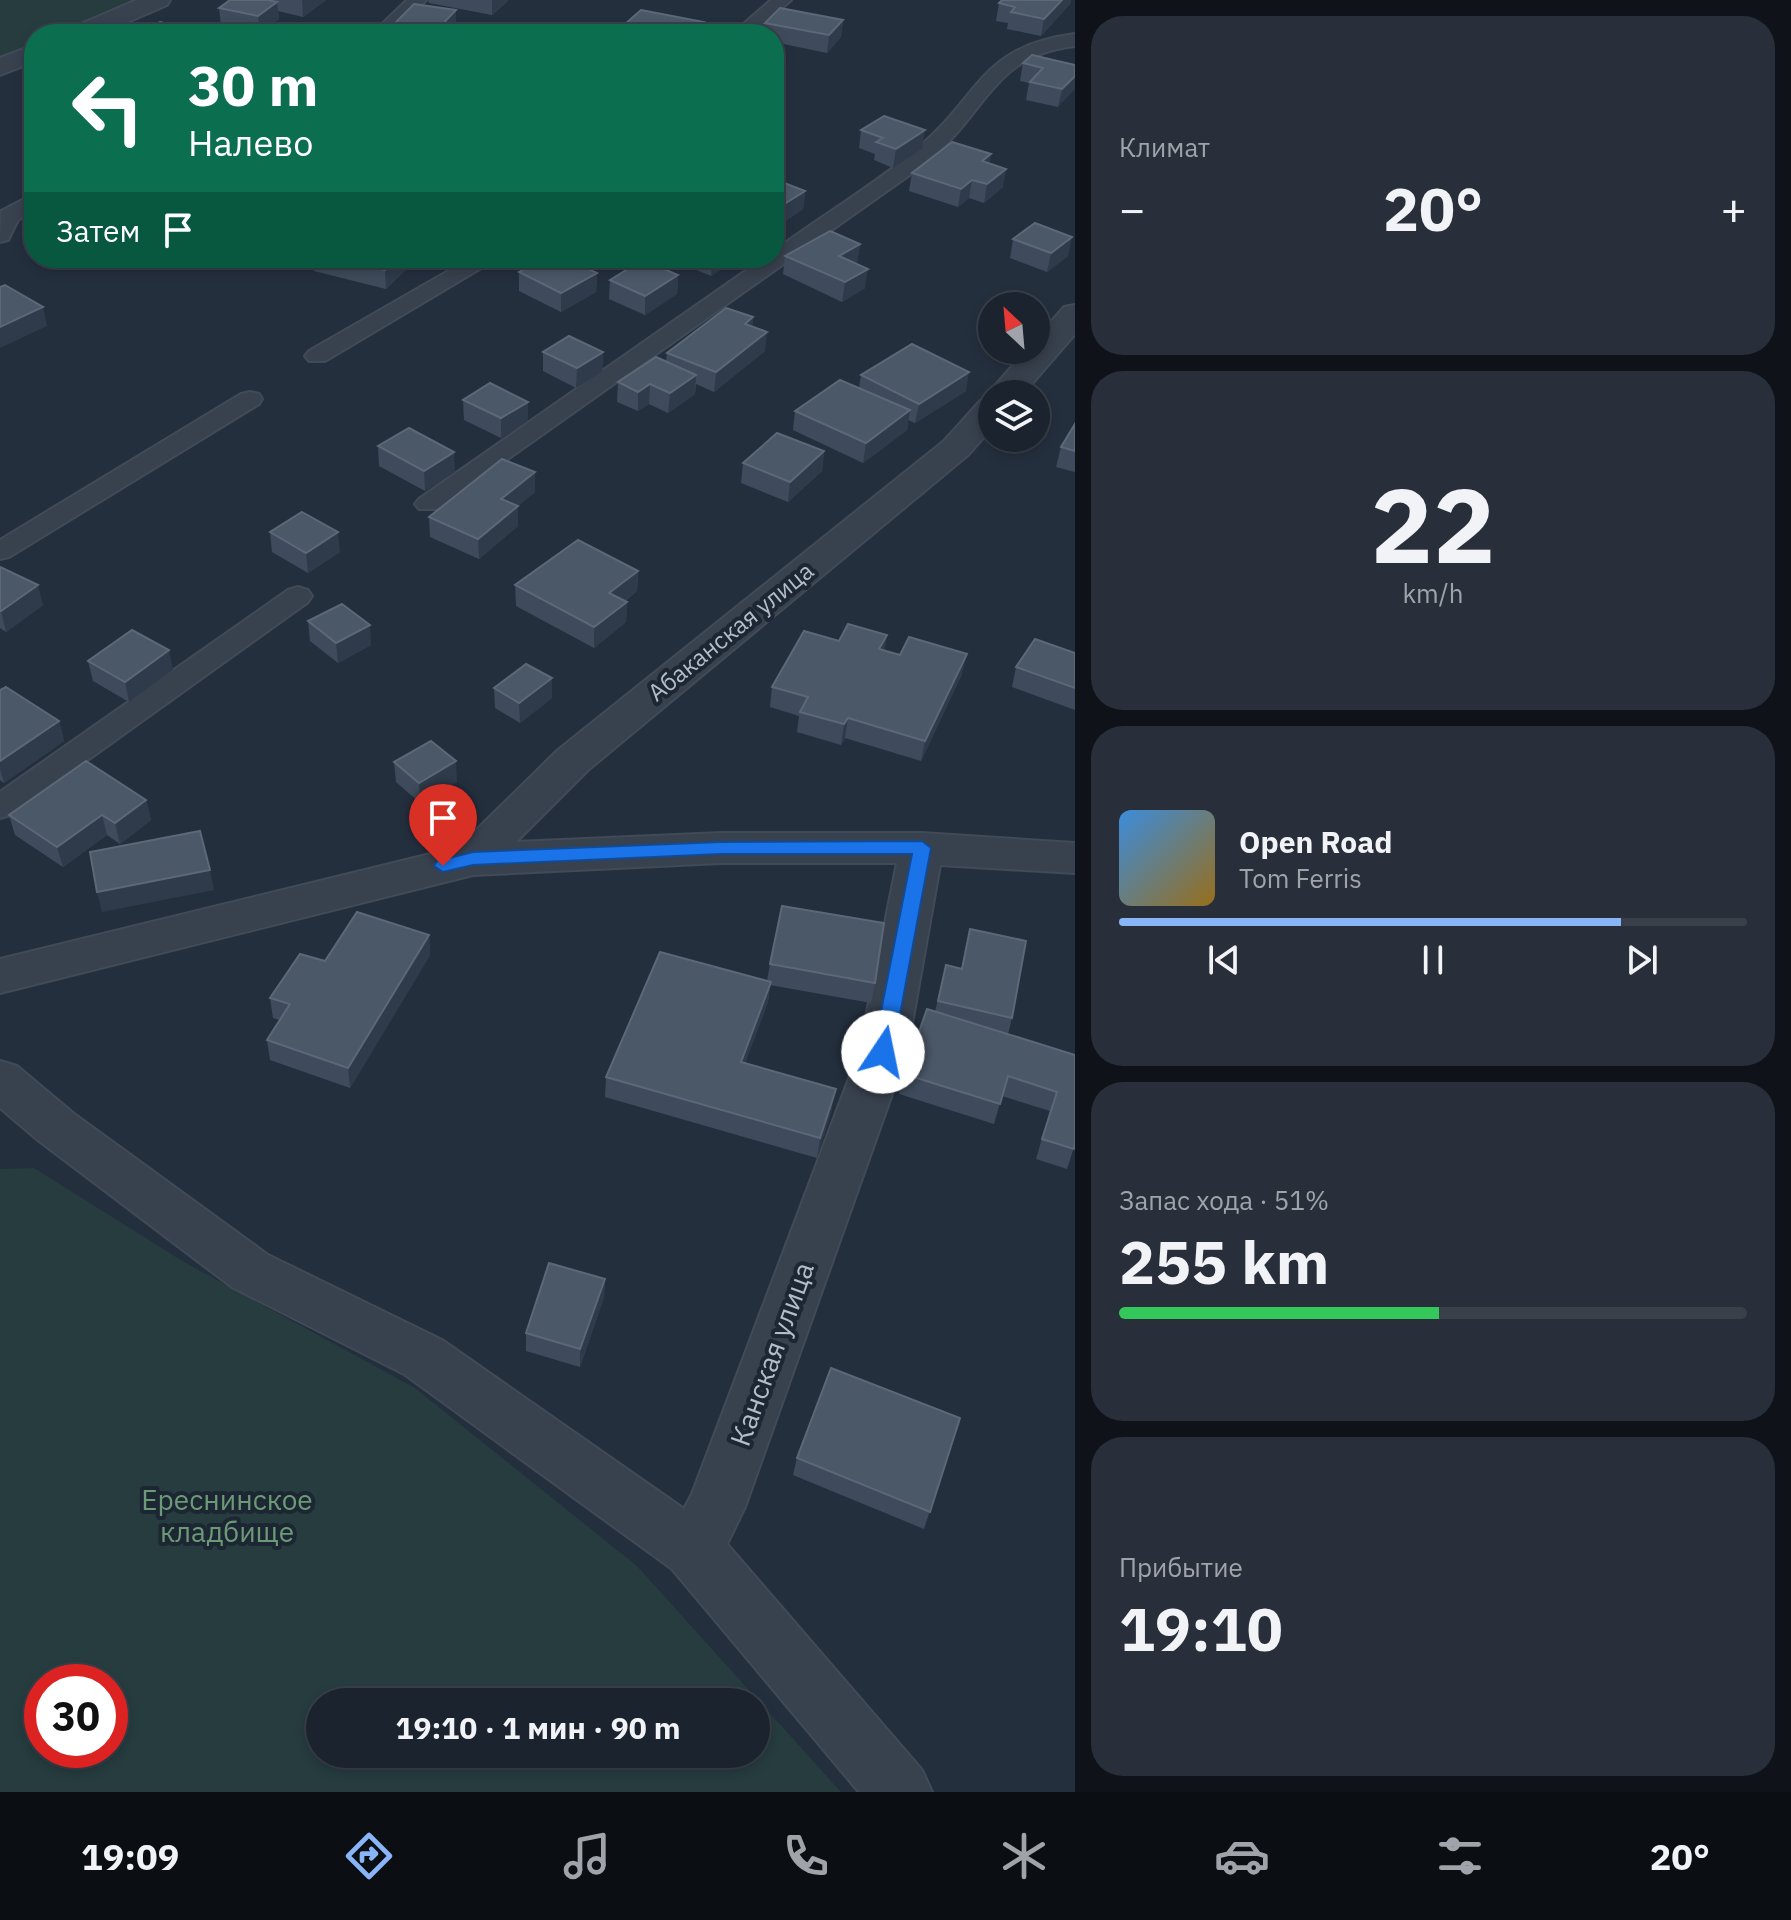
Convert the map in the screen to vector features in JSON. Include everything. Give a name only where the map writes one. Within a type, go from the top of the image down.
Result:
[{"type":"street","points":[[102,24],[158,0]]},
{"type":"street","points":[[0,67],[24,57]]},
{"type":"street","points":[[1017,380],[1075,314]]},
{"type":"street","name":"Абаканская улица","points":[[473,859],[573,760],[956,448],[978,424]]},
{"type":"street","points":[[0,976],[473,859],[721,848],[922,848],[1075,858]]},
{"type":"street","name":"Канская улица","points":[[693,1549],[716,1507],[883,1052],[922,848]]},
{"type":"street","points":[[0,1080],[56,1127],[250,1271],[423,1357],[693,1549],[900,1792]]},
{"type":"lane","points":[[392,24],[417,0]]},
{"type":"lane","points":[[753,24],[782,0]]},
{"type":"lane","points":[[784,254],[927,151],[973,104],[993,74],[1018,54],[1040,45],[1075,40]]},
{"type":"lane","points":[[0,235],[9,216],[24,206]]},
{"type":"lane","points":[[317,356],[470,268]]},
{"type":"lane","points":[[428,504],[765,268]]},
{"type":"lane","points":[[0,551],[250,399]]},
{"type":"lane","points":[[0,807],[298,596]]},
{"type":"green space","points":[[0,0],[154,0],[99,24],[24,24],[24,58],[0,69]]},
{"type":"green space","name":"Ереснинское кладбище","points":[[34,1168],[184,1262],[415,1388],[637,1566],[747,1688],[306,1688],[306,1768],[770,1768],[770,1713],[841,1792],[0,1792],[0,1169]]},
{"type":"building","points":[[230,0],[277,2],[258,16],[219,8]]},
{"type":"building","points":[[1002,0],[1062,0],[1044,19],[1011,12],[1015,7],[999,3]]},
{"type":"building","points":[[414,4],[456,10],[443,24],[395,23]]},
{"type":"building","points":[[780,8],[843,20],[829,35],[784,27],[784,24],[765,23]]},
{"type":"building","points":[[641,10],[704,22],[702,24],[625,24]]},
{"type":"building","points":[[1032,55],[1075,65],[1075,76],[1062,89],[1030,82],[1043,68],[1023,63]]},
{"type":"building","points":[[884,116],[925,130],[896,149],[876,142],[883,138],[861,130]]},
{"type":"building","points":[[952,142],[991,154],[982,161],[1006,169],[987,184],[972,180],[961,189],[912,173]]},
{"type":"building","points":[[784,183],[805,191],[786,203]]},
{"type":"building","points":[[1035,223],[1072,237],[1051,253],[1013,239]]},
{"type":"building","points":[[830,231],[860,244],[839,256],[868,269],[845,282],[785,256]]},
{"type":"building","points":[[527,268],[586,268],[597,273],[561,293],[519,272]]},
{"type":"building","points":[[629,268],[661,268],[678,275],[645,296],[610,280]]},
{"type":"building","points":[[5,285],[43,307],[0,327],[0,287]]},
{"type":"building","points":[[726,308],[753,317],[745,324],[767,332],[716,372],[667,353]]},
{"type":"building","points":[[569,336],[603,352],[577,368],[543,352]]},
{"type":"building","points":[[912,344],[969,372],[919,404],[861,375]]},
{"type":"building","points":[[656,357],[696,375],[670,393],[650,384],[638,392],[618,382]]},
{"type":"building","points":[[840,380],[910,410],[866,443],[795,411]]},
{"type":"building","points":[[490,383],[528,402],[501,418],[463,400]]},
{"type":"building","points":[[1075,424],[1075,451],[1061,447]]},
{"type":"building","points":[[409,428],[454,452],[424,471],[378,446]]},
{"type":"building","points":[[777,433],[824,451],[790,482],[743,463]]},
{"type":"building","points":[[502,459],[535,472],[501,499],[518,506],[478,539],[429,517]]},
{"type":"building","points":[[302,512],[338,532],[306,553],[270,532]]},
{"type":"building","points":[[578,540],[638,571],[609,593],[627,602],[594,627],[515,585]]},
{"type":"building","points":[[0,567],[38,585],[1,611],[0,611]]},
{"type":"building","points":[[342,604],[370,625],[336,643],[308,621]]},
{"type":"building","points":[[848,624],[887,635],[879,649],[900,655],[909,637],[967,654],[925,741],[848,718],[844,724],[800,712],[808,697],[772,687],[804,631],[839,641]]},
{"type":"building","points":[[132,630],[169,650],[125,682],[88,661]]},
{"type":"building","points":[[1035,639],[1075,653],[1075,688],[1016,667]]},
{"type":"building","points":[[526,664],[552,678],[519,703],[494,688]]},
{"type":"building","points":[[6,687],[59,721],[0,761],[0,690]]},
{"type":"building","points":[[431,741],[456,761],[419,783],[394,762]]},
{"type":"building","points":[[86,761],[146,800],[115,823],[102,815],[57,847],[9,815]]},
{"type":"building","points":[[200,831],[210,870],[97,892],[90,852]]},
{"type":"building","points":[[782,906],[884,923],[875,983],[770,964]]},
{"type":"building","points":[[357,912],[429,935],[348,1068],[267,1040],[290,1004],[270,998],[300,954],[325,961]]},
{"type":"building","points":[[970,929],[1026,941],[1012,1018],[938,1001],[946,965],[962,969]]},
{"type":"building","points":[[660,952],[771,982],[741,1062],[836,1089],[820,1138],[606,1077]]},
{"type":"building","points":[[927,1009],[1075,1055],[1074,1149],[1042,1139],[1057,1092],[1008,1076],[1000,1104],[904,1074]]},
{"type":"building","points":[[549,1263],[605,1279],[580,1349],[526,1333]]},
{"type":"building","points":[[831,1368],[960,1418],[930,1512],[797,1458]]},
{"type":"route","points":[[443,866],[473,859],[721,848],[922,848],[883,1052]]}]
